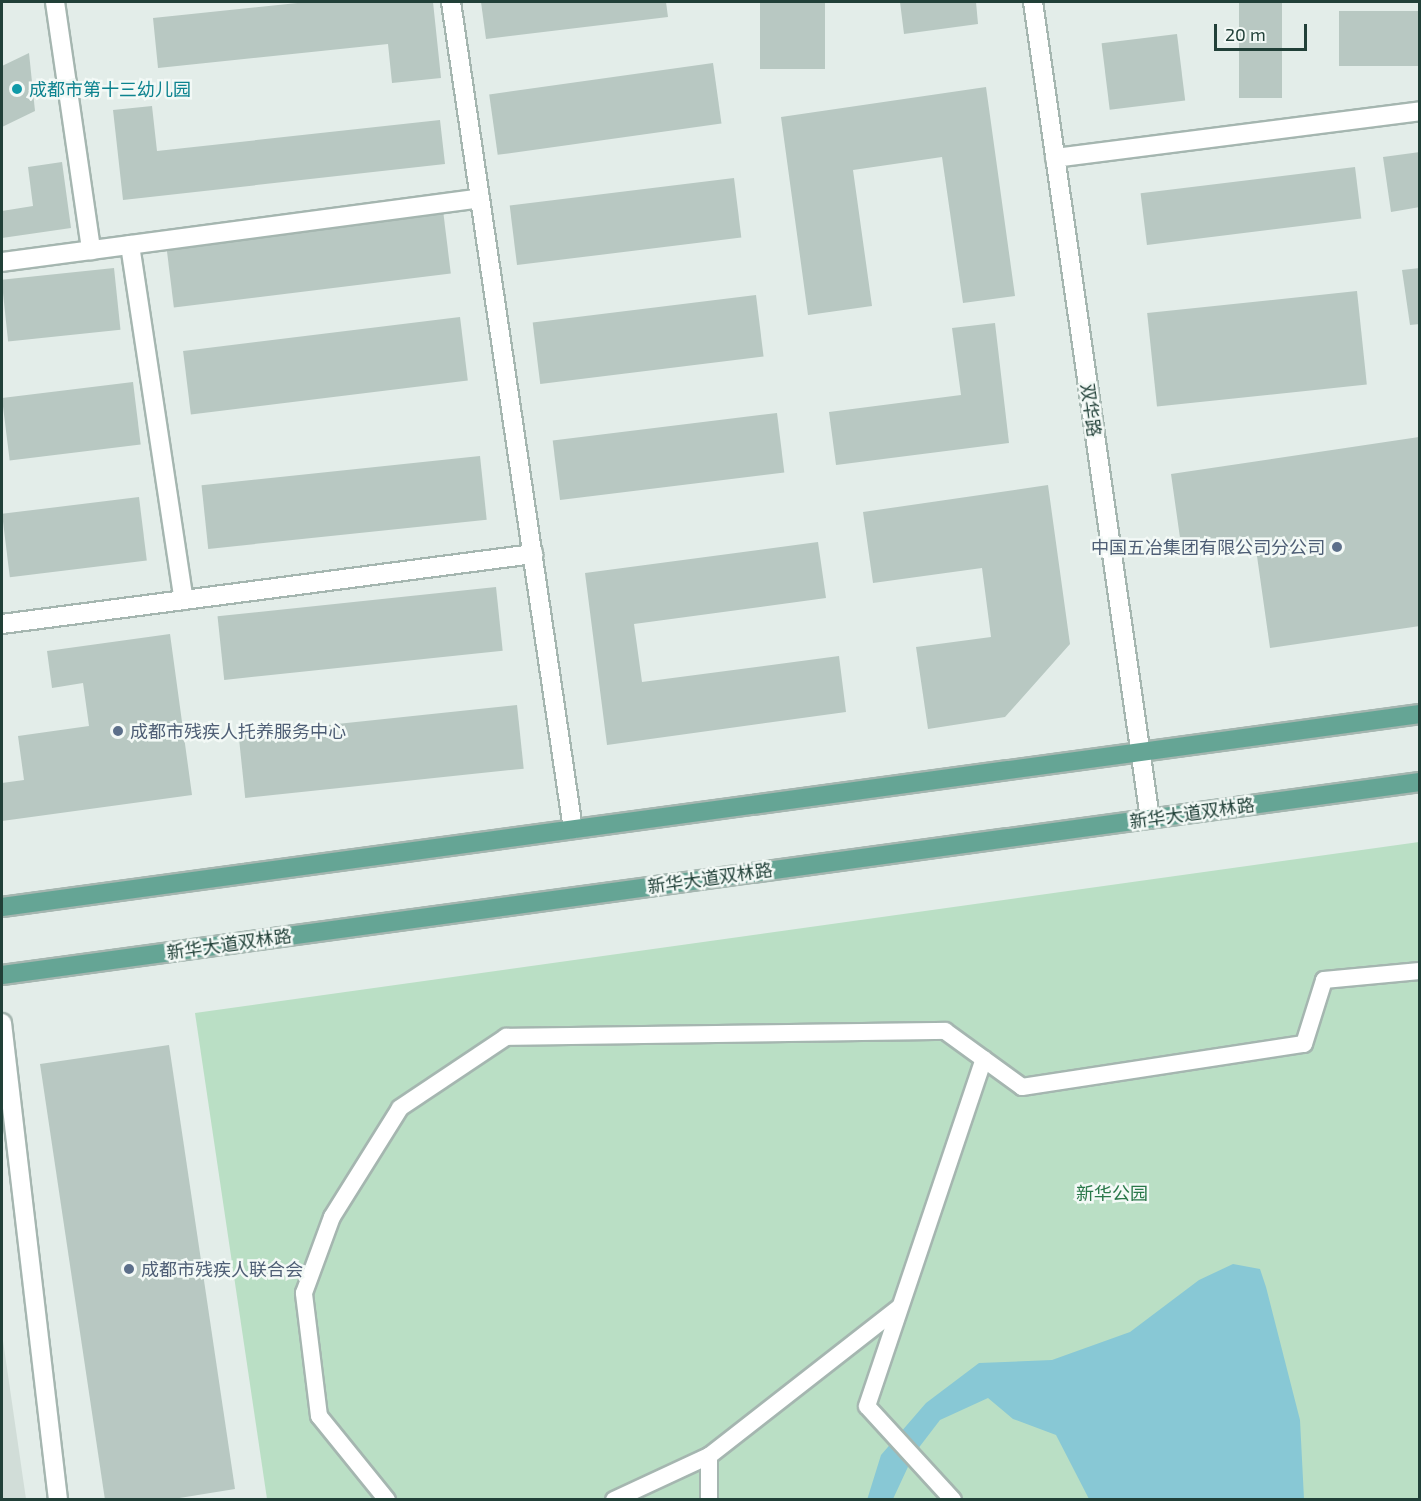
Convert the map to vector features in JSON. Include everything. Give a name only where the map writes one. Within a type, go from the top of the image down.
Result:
[{"type":"main road","points":[[2,907],[1419,714]]},
{"type":"main road","name":"新华大道双林路","points":[[2,975],[1419,782]]},
{"type":"street","points":[[55,2],[91,250]]},
{"type":"street","points":[[451,2],[573,829]]},
{"type":"street","name":"双华路","points":[[1033,2],[1150,819]]},
{"type":"street","points":[[1055,158],[1419,111]]},
{"type":"street","points":[[2,262],[480,198]]},
{"type":"street","points":[[130,245],[184,600]]},
{"type":"street","points":[[2,624],[533,554]]},
{"type":"street","points":[[2,1023],[58,1500]]},
{"type":"lane","points":[[387,1500],[319,1416],[304,1293],[332,1217],[400,1108],[506,1037],[945,1031],[1022,1087],[1304,1044],[1324,980],[1419,971]]},
{"type":"lane","points":[[952,1500],[867,1406],[984,1059]]},
{"type":"lane","points":[[614,1500],[709,1456],[900,1306]]},
{"type":"lane","points":[[709,1456],[709,1500]]},
{"type":"shaded area","points":[[2,1334],[26,1499],[2,1499]]},
{"type":"green space","name":"新华公园","points":[[1419,842],[1419,1499],[267,1499],[195,1013]]},
{"type":"water","points":[[1233,1264],[1260,1269],[1266,1287],[1300,1420],[1304,1499],[1089,1499],[1056,1435],[1013,1419],[988,1398],[940,1420],[914,1454],[893,1499],[867,1500],[881,1455],[926,1403],[979,1363],[1052,1360],[1130,1332],[1199,1280]]},
{"type":"building","points":[[307,2],[433,2],[441,78],[392,83],[388,44],[158,68],[153,18]]},
{"type":"building","points":[[481,2],[666,2],[668,17],[486,39]]},
{"type":"building","points":[[760,2],[825,2],[825,69],[760,69]]},
{"type":"building","points":[[900,2],[976,2],[978,24],[904,34]]},
{"type":"building","points":[[1239,2],[1282,2],[1282,98],[1239,98]]},
{"type":"building","points":[[1339,11],[1420,11],[1420,66],[1339,66]]},
{"type":"building","points":[[1177,34],[1185,101],[1110,110],[1102,43]]},
{"type":"building","name":"成都市第十三幼儿园","points":[[29,53],[35,111],[2,127],[2,66]]},
{"type":"building","points":[[713,63],[721,123],[498,155],[489,94]]},
{"type":"building","points":[[986,87],[1015,296],[963,303],[942,157],[853,170],[872,306],[808,315],[781,117]]},
{"type":"building","points":[[152,106],[157,151],[440,120],[445,164],[123,200],[113,110]]},
{"type":"building","points":[[1420,152],[1420,207],[1391,212],[1383,157]]},
{"type":"building","points":[[62,162],[71,228],[2,238],[2,211],[33,206],[28,167]]},
{"type":"building","points":[[1355,167],[1361,219],[1147,245],[1141,193]]},
{"type":"building","points":[[734,178],[741,238],[517,265],[510,206]]},
{"type":"building","points":[[443,210],[451,274],[174,308],[166,244]]},
{"type":"building","points":[[114,268],[120,330],[8,341],[2,280]]},
{"type":"building","points":[[1420,268],[1420,324],[1410,325],[1402,270]]},
{"type":"building","points":[[1357,291],[1367,384],[1157,407],[1147,313]]},
{"type":"building","points":[[756,295],[764,357],[540,384],[533,322]]},
{"type":"building","points":[[460,317],[468,381],[191,415],[183,351]]},
{"type":"building","points":[[995,323],[1009,443],[836,465],[829,412],[961,395],[952,328]]},
{"type":"building","points":[[133,382],[141,445],[10,461],[2,398]]},
{"type":"building","points":[[777,413],[784,473],[560,500],[553,441]]},
{"type":"building","name":"中国五冶集团有限公司分公司","points":[[1419,437],[1420,626],[1270,648],[1255,542],[1182,552],[1171,474]]},
{"type":"building","points":[[480,456],[487,520],[208,549],[202,485]]},
{"type":"building","points":[[1048,485],[1070,644],[1005,717],[928,729],[916,647],[991,637],[982,568],[873,583],[863,512]]},
{"type":"building","points":[[139,497],[147,561],[10,577],[2,514]]},
{"type":"building","points":[[818,542],[826,598],[634,624],[642,682],[839,656],[846,712],[607,745],[585,573]]},
{"type":"building","points":[[496,587],[503,651],[224,680],[218,616]]},
{"type":"building","name":"成都市残疾人托养服务中心","points":[[170,634],[192,795],[2,821],[2,783],[24,780],[18,736],[89,726],[83,683],[52,688],[47,651]]},
{"type":"building","points":[[517,705],[524,769],[245,798],[239,734]]},
{"type":"building","points":[[169,1045],[235,1489],[167,1500],[105,1500],[40,1064]]},
{"type":"place","name":"成都市第十三幼儿园","points":[[17,89]]},
{"type":"place","name":"中国五冶集团有限公司分公司","points":[[1337,547]]},
{"type":"place","name":"成都市残疾人托养服务中心","points":[[118,731]]},
{"type":"place","name":"成都市残疾人联合会","points":[[129,1269]]}]
